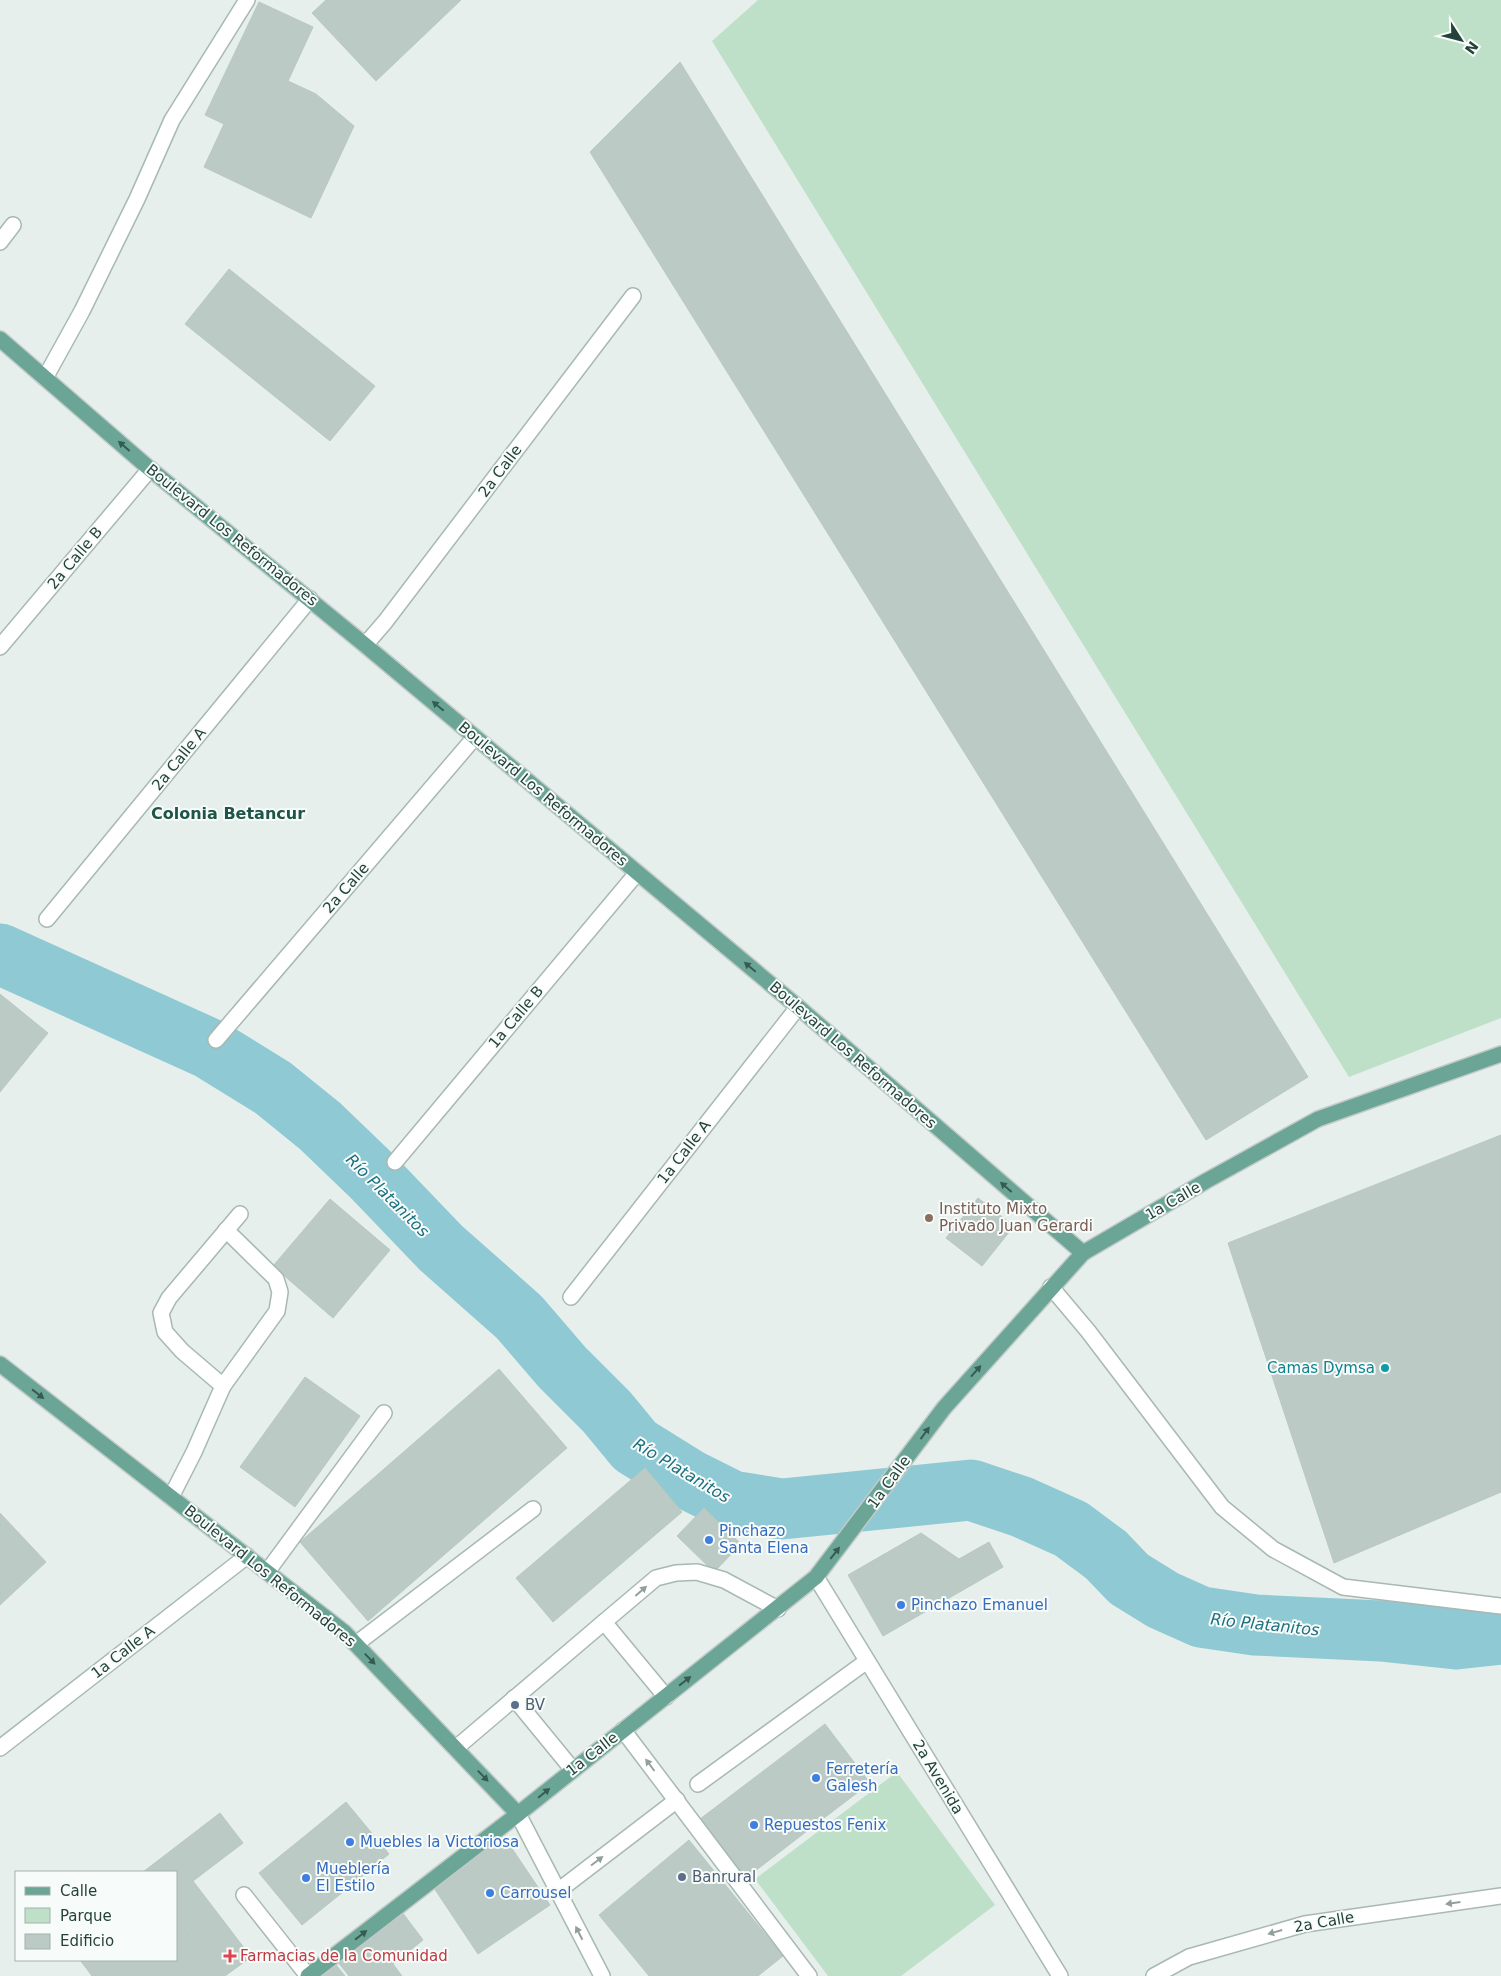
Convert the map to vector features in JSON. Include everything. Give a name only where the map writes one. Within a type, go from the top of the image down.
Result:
[{"type":"main road","name":"Boulevard Los Reformadores","points":[[0,339],[150,469],[310,599],[798,1007],[1083,1253]]},
{"type":"main road","name":"1a Calle","points":[[308,1976],[778,1610],[816,1577],[944,1408],[1083,1253],[1206,1181],[1318,1120],[1501,1054]]},
{"type":"main road","name":"Boulevard Los Reformadores","points":[[0,1364],[344,1632],[518,1814]]},
{"type":"street","points":[[45,378],[82,311],[128,217],[172,120],[247,0]]},
{"type":"street","points":[[0,242],[13,225]]},
{"type":"street","name":"2a Calle","points":[[365,645],[385,622],[633,296]]},
{"type":"street","name":"2a Calle B","points":[[0,647],[150,469]]},
{"type":"street","name":"2a Calle A","points":[[47,919],[310,599]]},
{"type":"street","name":"2a Calle","points":[[216,1040],[475,737]]},
{"type":"street","name":"1a Calle B","points":[[395,1162],[637,873]]},
{"type":"street","name":"1a Calle A","points":[[571,1297],[798,1007]]},
{"type":"street","points":[[223,1386],[182,1351],[165,1332],[161,1313],[169,1298],[240,1214]]},
{"type":"street","points":[[171,1497],[194,1452],[223,1386],[277,1311],[280,1292],[276,1279],[226,1230]]},
{"type":"street","points":[[1051,1287],[1088,1331],[1222,1506],[1273,1549],[1343,1587],[1501,1606]]},
{"type":"street","points":[[267,1572],[384,1413]]},
{"type":"street","points":[[356,1644],[533,1509]]},
{"type":"street","name":"1a Calle A","points":[[2,1743],[247,1556]]},
{"type":"street","points":[[456,1748],[656,1578],[676,1573],[698,1572],[724,1580],[778,1610]]},
{"type":"street","name":"2a Avenida","points":[[816,1577],[1060,1976]]},
{"type":"street","points":[[604,1622],[666,1697]]},
{"type":"street","points":[[698,1784],[867,1661]]},
{"type":"street","points":[[514,1698],[573,1770]]},
{"type":"street","points":[[623,1730],[809,1976]]},
{"type":"street","points":[[558,1891],[676,1800]]},
{"type":"street","points":[[518,1814],[602,1976]]},
{"type":"street","points":[[244,1895],[308,1976]]},
{"type":"street","name":"2a Calle","points":[[1154,1976],[1189,1957],[1305,1924],[1501,1896]]},
{"type":"green space","points":[[758,0],[1501,0],[1501,1018],[1349,1077],[712,41]]},
{"type":"green space","points":[[897,1772],[995,1905],[901,1976],[828,1976],[755,1879]]},
{"type":"building","points":[[326,0],[461,0],[376,81],[312,13]]},
{"type":"building","points":[[259,2],[313,27],[288,81],[316,94],[354,126],[311,218],[204,167],[224,124],[205,115]]},
{"type":"building","points":[[680,62],[1308,1077],[1206,1140],[590,152]]},
{"type":"building","points":[[229,269],[375,386],[330,441],[185,324]]},
{"type":"building","points":[[0,994],[48,1033],[0,1092]]},
{"type":"building","name":"Camas Dymsa","points":[[1501,1135],[1501,1492],[1334,1563],[1228,1243]]},
{"type":"building","points":[[978,1198],[1014,1226],[982,1266],[946,1238]]},
{"type":"building","points":[[330,1199],[390,1250],[333,1318],[273,1266]]},
{"type":"building","points":[[499,1369],[567,1448],[368,1621],[300,1542]]},
{"type":"building","points":[[305,1377],[360,1416],[295,1507],[240,1467]]},
{"type":"building","points":[[645,1468],[682,1512],[553,1622],[516,1578]]},
{"type":"building","name":"Pinchazo Santa Elena","points":[[704,1508],[741,1544],[714,1572],[677,1536]]},
{"type":"building","points":[[0,1513],[46,1562],[0,1605]]},
{"type":"building","name":"Pinchazo Emanuel","points":[[921,1533],[959,1559],[989,1542],[1003,1567],[883,1636],[848,1575]]},
{"type":"building","name":"Ferretería Galesh","points":[[825,1724],[870,1783],[807,1831],[762,1772]]},
{"type":"building","name":"Repuestos Fenix","points":[[762,1772],[807,1831],[746,1878],[700,1819]]},
{"type":"building","name":"Muebles la Victoriosa","points":[[346,1802],[389,1854],[354,1883],[311,1831]]},
{"type":"building","points":[[220,1813],[243,1843],[193,1881],[251,1957],[225,1976],[220,1976],[178,1921],[178,1871],[144,1871]]},
{"type":"building","name":"Mueblería El Estilo","points":[[311,1831],[354,1883],[302,1925],[259,1873]]},
{"type":"building","name":"Banrural","points":[[689,1840],[783,1956],[758,1976],[649,1976],[599,1915]]},
{"type":"building","name":"Carrousel","points":[[486,1844],[511,1847],[550,1905],[478,1954],[430,1882]]},
{"type":"building","points":[[402,1912],[423,1940],[393,1964],[372,1936]]},
{"type":"building","points":[[178,1921],[220,1976],[92,1976],[81,1961],[178,1961]]},
{"type":"building","points":[[372,1936],[402,1976],[349,1976],[338,1962]]},
{"type":"building","points":[[336,1965],[345,1976],[321,1976]]},
{"type":"waterway","name":"Río Platanitos","points":[[0,954],[210,1049],[273,1088],[320,1126],[371,1175],[441,1248],[519,1317],[562,1367],[607,1412],[635,1446],[688,1479],[732,1501],[782,1509],[971,1490],[1022,1507],[1071,1529],[1106,1555],[1129,1579],[1163,1600],[1201,1617],[1255,1625],[1381,1631],[1456,1639],[1501,1634]]},
{"type":"place","name":"Instituto Mixto Privado Juan Gerardi","points":[[929,1218]]},
{"type":"place","name":"Camas Dymsa","points":[[1385,1368]]},
{"type":"place","name":"Pinchazo Santa Elena","points":[[709,1540]]},
{"type":"place","name":"Pinchazo Emanuel","points":[[901,1605]]},
{"type":"place","name":"BV","points":[[515,1705]]},
{"type":"place","name":"Ferretería Galesh","points":[[816,1778]]},
{"type":"place","name":"Repuestos Fenix","points":[[754,1825]]},
{"type":"place","name":"Muebles la Victoriosa","points":[[350,1842]]},
{"type":"place","name":"Banrural","points":[[682,1877]]},
{"type":"place","name":"Mueblería El Estilo","points":[[306,1878]]},
{"type":"place","name":"Carrousel","points":[[490,1893]]},
{"type":"place","name":"Farmacias de la Comunidad","points":[[230,1956]]},
{"type":"district","name":"Colonia Betancur","points":[[228,813]]}]
